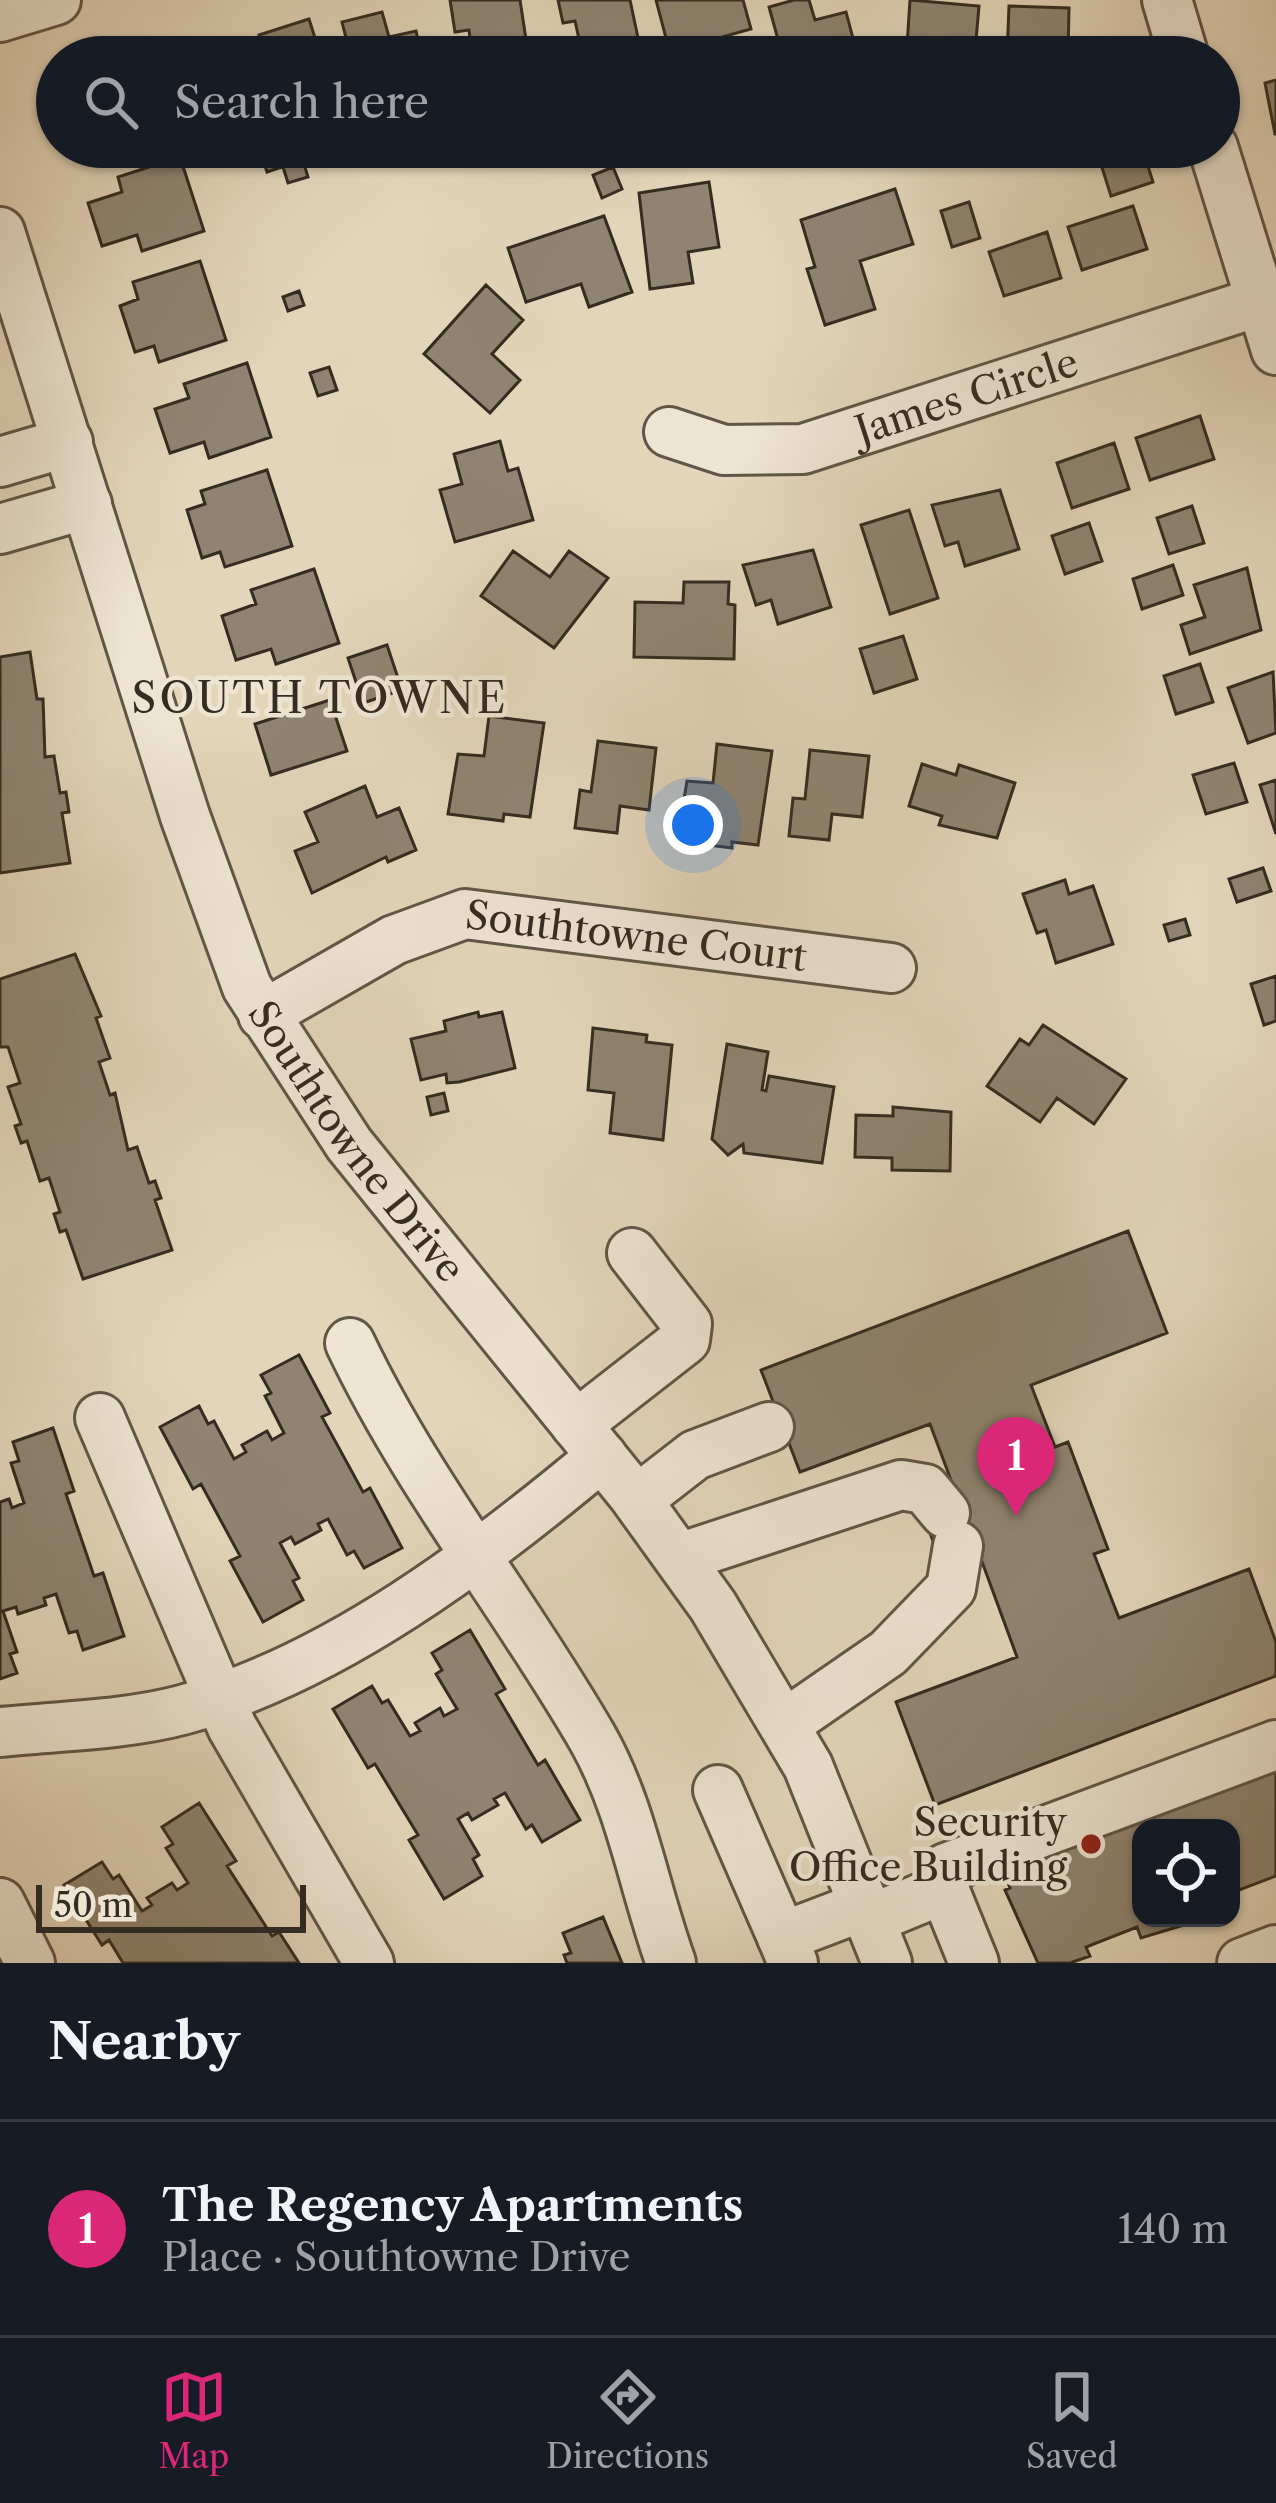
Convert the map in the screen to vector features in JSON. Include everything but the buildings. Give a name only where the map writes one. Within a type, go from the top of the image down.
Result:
[{"type":"street","points":[[0,17],[56,0]]},
{"type":"street","points":[[1167,0],[1178,36]]},
{"type":"street","points":[[1220,168],[1276,350]]},
{"type":"street","name":"Southtowne Drive","points":[[0,232],[227,940],[263,1016],[349,1144],[679,1558],[785,1724],[874,1929]]},
{"type":"street","name":"James Circle","points":[[669,432],[724,450],[803,449],[1261,301]]},
{"type":"street","points":[[0,462],[68,442]]},
{"type":"street","points":[[0,529],[87,504]]},
{"type":"street","name":"Southtowne Court","points":[[263,1016],[394,940],[465,914],[890,968]]},
{"type":"street","points":[[0,1732],[180,1711],[348,1637],[474,1559],[685,1340],[687,1324],[632,1253]]},
{"type":"street","points":[[350,1342],[418,1474],[610,1774],[671,1963]]},
{"type":"street","points":[[100,1418],[218,1697],[369,1963]]},
{"type":"street","points":[[637,1500],[695,1455],[769,1426]]},
{"type":"street","points":[[679,1558],[901,1485],[925,1489],[951,1529],[952,1588],[888,1652],[785,1724]]},
{"type":"street","points":[[974,1963],[944,1889],[946,1868],[1276,1744]]},
{"type":"street","points":[[718,1790],[788,1950],[874,1929],[944,1889]]},
{"type":"street","points":[[0,1903],[30,1963]]},
{"type":"street","points":[[1242,1963],[1276,1950]]},
{"type":"place","name":"The Regency Apartments","points":[[1016,1516]]},
{"type":"place","name":"Security Office Building","points":[[1091,1844]]},
{"type":"district","name":"SOUTH TOWNE","points":[[320,698]]}]
